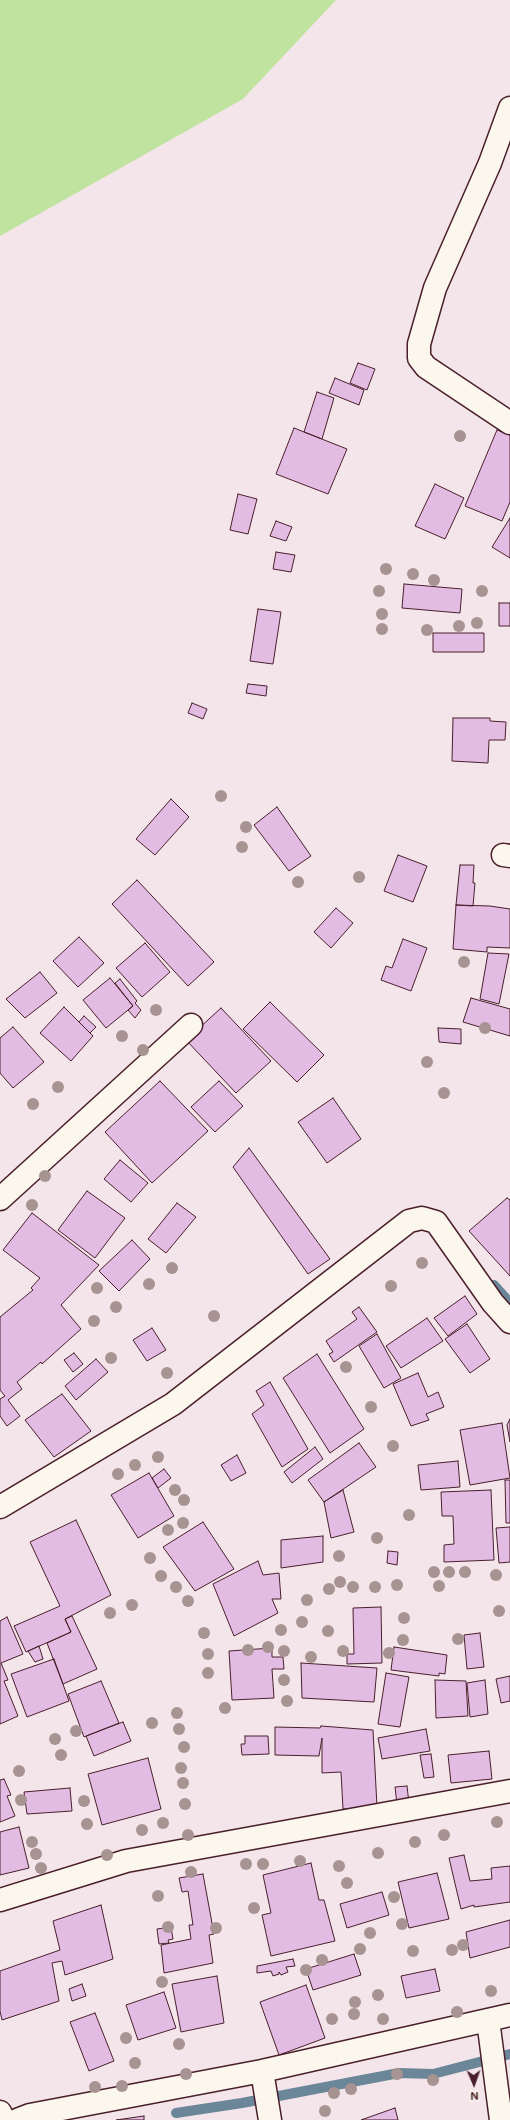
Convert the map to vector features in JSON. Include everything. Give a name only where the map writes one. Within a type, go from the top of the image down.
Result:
[{"type":"street","points":[[510,108],[490,163],[435,288],[419,344],[419,358],[426,367],[510,423]]},
{"type":"street","points":[[0,1199],[191,1025]]},
{"type":"street","points":[[0,1507],[173,1404],[409,1221],[422,1218],[436,1222],[493,1303],[510,1322]]},
{"type":"street","points":[[0,1900],[126,1861],[510,1791]]},
{"type":"street","points":[[17,2120],[30,2115],[262,2071],[510,2015]]},
{"type":"street","points":[[488,2020],[501,2120]]},
{"type":"street","points":[[262,2071],[270,2120]]},
{"type":"street","points":[[0,2112],[4,2120]]},
{"type":"green space","points":[[0,0],[336,0],[243,99],[0,236]]},
{"type":"building","points":[[358,363],[375,369],[367,390],[350,383]]},
{"type":"building","points":[[335,378],[364,390],[359,405],[329,393]]},
{"type":"building","points":[[317,392],[334,398],[322,439],[304,432]]},
{"type":"building","points":[[294,428],[347,449],[328,494],[276,474]]},
{"type":"building","points":[[497,430],[510,435],[510,502],[502,521],[465,506]]},
{"type":"building","points":[[435,484],[464,498],[445,539],[415,526]]},
{"type":"building","points":[[238,494],[257,499],[248,534],[230,530]]},
{"type":"building","points":[[510,518],[510,558],[492,547]]},
{"type":"building","points":[[276,521],[292,527],[286,541],[270,536]]},
{"type":"building","points":[[276,552],[295,555],[291,572],[273,569]]},
{"type":"building","points":[[404,584],[462,589],[460,613],[402,608]]},
{"type":"building","points":[[499,603],[510,603],[510,626],[499,626]]},
{"type":"building","points":[[258,609],[281,612],[273,664],[250,661]]},
{"type":"building","points":[[433,633],[484,633],[484,652],[433,652]]},
{"type":"building","points":[[248,684],[267,686],[266,696],[246,693]]},
{"type":"building","points":[[192,703],[207,709],[203,719],[188,713]]},
{"type":"building","points":[[453,718],[490,718],[490,721],[506,722],[505,740],[489,740],[488,763],[452,761]]},
{"type":"building","points":[[171,799],[189,817],[155,855],[136,839]]},
{"type":"building","points":[[277,807],[311,856],[289,871],[254,825]]},
{"type":"building","points":[[398,855],[427,866],[413,902],[384,891]]},
{"type":"building","points":[[460,865],[474,865],[473,883],[475,883],[473,906],[456,905]]},
{"type":"building","points":[[137,880],[214,962],[188,986],[112,904]]},
{"type":"building","points":[[456,905],[490,906],[510,909],[510,948],[487,947],[487,952],[453,949]]},
{"type":"building","points":[[336,908],[353,923],[331,948],[314,932]]},
{"type":"building","points":[[79,937],[104,963],[78,987],[53,961]]},
{"type":"building","points":[[403,939],[427,948],[411,991],[381,980],[386,966],[392,968]]},
{"type":"building","points":[[145,943],[170,972],[142,997],[116,968]]},
{"type":"building","points":[[488,953],[509,954],[499,1004],[480,999]]},
{"type":"building","points":[[40,972],[57,993],[25,1018],[6,999]]},
{"type":"building","points":[[110,978],[133,1006],[106,1028],[83,1000]]},
{"type":"building","points":[[120,979],[137,1001],[135,1003],[141,1010],[135,1018],[128,1010],[133,1006],[115,983]]},
{"type":"building","points":[[471,998],[510,1009],[510,1036],[463,1022]]},
{"type":"building","points":[[270,1002],[324,1055],[297,1082],[243,1029]]},
{"type":"building","points":[[64,1007],[93,1036],[71,1061],[40,1033]]},
{"type":"building","points":[[221,1008],[271,1061],[236,1093],[186,1040]]},
{"type":"building","points":[[84,1016],[96,1027],[90,1033],[79,1022]]},
{"type":"building","points":[[13,1027],[44,1062],[13,1088],[0,1073],[0,1038]]},
{"type":"building","points":[[438,1028],[461,1029],[461,1044],[439,1042]]},
{"type":"building","points":[[160,1081],[208,1131],[152,1183],[105,1132]]},
{"type":"building","points":[[219,1081],[243,1106],[215,1132],[191,1107]]},
{"type":"building","points":[[333,1098],[361,1139],[327,1163],[298,1122]]},
{"type":"building","points":[[249,1148],[330,1259],[308,1274],[233,1167]]},
{"type":"building","points":[[120,1160],[148,1183],[131,1202],[104,1179]]},
{"type":"building","points":[[87,1191],[125,1218],[95,1258],[58,1230]]},
{"type":"building","points":[[507,1198],[510,1200],[510,1276],[469,1231]]},
{"type":"building","points":[[177,1203],[196,1217],[166,1253],[148,1239]]},
{"type":"building","points":[[32,1213],[99,1265],[61,1305],[81,1329],[42,1364],[41,1362],[17,1382],[22,1389],[8,1400],[20,1416],[7,1426],[0,1416],[0,1399],[5,1396],[0,1390],[0,1317],[33,1290],[31,1288],[40,1278],[3,1250]]},
{"type":"building","points":[[132,1240],[150,1259],[119,1291],[99,1271]]},
{"type":"building","points":[[465,1296],[477,1314],[448,1336],[434,1318]]},
{"type":"building","points":[[359,1307],[377,1332],[334,1362],[329,1354],[333,1352],[326,1341],[357,1319],[352,1312]]},
{"type":"building","points":[[427,1318],[443,1341],[401,1368],[386,1346]]},
{"type":"building","points":[[467,1324],[490,1359],[470,1373],[445,1339]]},
{"type":"building","points":[[152,1328],[166,1350],[147,1361],[133,1340]]},
{"type":"building","points":[[377,1334],[401,1378],[384,1388],[359,1346]]},
{"type":"building","points":[[74,1353],[83,1364],[73,1372],[64,1360]]},
{"type":"building","points":[[317,1354],[364,1429],[330,1453],[283,1378]]},
{"type":"building","points":[[96,1359],[108,1372],[76,1400],[65,1386]]},
{"type":"building","points":[[418,1373],[428,1397],[438,1392],[444,1407],[426,1414],[429,1420],[411,1426],[393,1384]]},
{"type":"building","points":[[270,1382],[308,1449],[282,1467],[252,1414],[264,1405],[256,1391]]},
{"type":"building","points":[[62,1394],[91,1431],[54,1457],[25,1420]]},
{"type":"building","points":[[510,1419],[510,1442],[507,1425]]},
{"type":"building","points":[[502,1423],[510,1478],[470,1485],[460,1430]]},
{"type":"building","points":[[359,1443],[376,1467],[324,1502],[308,1480]]},
{"type":"building","points":[[315,1447],[323,1459],[292,1483],[284,1472]]},
{"type":"building","points":[[237,1455],[246,1473],[231,1481],[221,1465]]},
{"type":"building","points":[[458,1461],[460,1487],[421,1490],[418,1465]]},
{"type":"building","points":[[164,1469],[171,1478],[158,1488],[152,1478]]},
{"type":"building","points":[[149,1473],[174,1516],[138,1538],[111,1495]]},
{"type":"building","points":[[505,1480],[510,1480],[510,1523],[506,1523]]},
{"type":"building","points":[[343,1490],[354,1532],[331,1538],[324,1502]]},
{"type":"building","points":[[491,1490],[494,1560],[444,1562],[444,1545],[454,1544],[453,1516],[442,1516],[441,1492]]},
{"type":"building","points":[[76,1520],[111,1595],[65,1619],[71,1632],[26,1652],[14,1626],[60,1606],[30,1542]]},
{"type":"building","points":[[203,1522],[234,1569],[195,1591],[163,1547]]},
{"type":"building","points":[[510,1527],[510,1562],[499,1563],[496,1528]]},
{"type":"building","points":[[323,1536],[323,1562],[281,1568],[281,1540]]},
{"type":"building","points":[[388,1551],[398,1552],[397,1565],[387,1563]]},
{"type":"building","points":[[258,1561],[263,1575],[279,1573],[281,1599],[272,1599],[278,1613],[234,1636],[213,1584]]},
{"type":"building","points":[[381,1607],[382,1663],[347,1664],[347,1654],[354,1654],[353,1608]]},
{"type":"building","points":[[72,1616],[97,1669],[63,1684],[47,1643],[71,1632],[65,1619]]},
{"type":"building","points":[[7,1617],[23,1654],[1,1663],[8,1680],[4,1681],[18,1716],[0,1724],[0,1621]]},
{"type":"building","points":[[480,1633],[484,1667],[467,1669],[464,1635]]},
{"type":"building","points":[[39,1646],[43,1659],[35,1662],[28,1651]]},
{"type":"building","points":[[394,1647],[447,1655],[445,1674],[439,1673],[439,1676],[391,1670]]},
{"type":"building","points":[[272,1648],[272,1657],[283,1657],[284,1669],[272,1669],[274,1698],[232,1700],[229,1651]]},
{"type":"building","points":[[54,1659],[69,1701],[27,1717],[11,1674]]},
{"type":"building","points":[[301,1663],[377,1668],[374,1702],[302,1698]]},
{"type":"building","points":[[386,1673],[409,1677],[400,1727],[378,1724]]},
{"type":"building","points":[[510,1676],[510,1701],[501,1703],[496,1679]]},
{"type":"building","points":[[435,1680],[466,1681],[468,1716],[436,1718]]},
{"type":"building","points":[[485,1680],[488,1714],[470,1717],[467,1683]]},
{"type":"building","points":[[101,1681],[119,1723],[84,1737],[68,1694]]},
{"type":"building","points":[[123,1722],[131,1741],[94,1756],[86,1736]]},
{"type":"building","points":[[321,1726],[373,1730],[377,1807],[343,1809],[341,1772],[322,1773],[322,1738],[319,1756],[275,1755],[275,1727],[320,1728]]},
{"type":"building","points":[[426,1729],[430,1751],[382,1759],[378,1738]]},
{"type":"building","points":[[245,1736],[268,1736],[269,1754],[242,1755],[241,1744],[245,1744]]},
{"type":"building","points":[[489,1751],[492,1779],[451,1783],[448,1755]]},
{"type":"building","points":[[431,1754],[434,1777],[424,1778],[420,1755]]},
{"type":"building","points":[[148,1758],[161,1809],[102,1825],[88,1774]]},
{"type":"building","points":[[4,1779],[11,1795],[7,1796],[15,1816],[0,1822],[0,1780]]},
{"type":"building","points":[[407,1786],[409,1803],[397,1804],[395,1787]]},
{"type":"building","points":[[70,1788],[72,1811],[27,1814],[24,1792]]},
{"type":"building","points":[[19,1827],[29,1868],[0,1875],[0,1832]]},
{"type":"building","points":[[464,1855],[470,1881],[492,1879],[491,1868],[510,1866],[510,1902],[474,1907],[474,1905],[461,1909],[449,1858]]},
{"type":"building","points":[[311,1863],[319,1900],[324,1900],[335,1941],[271,1956],[262,1915],[271,1913],[263,1875]]},
{"type":"building","points":[[437,1873],[449,1919],[409,1928],[398,1882]]},
{"type":"building","points":[[203,1874],[214,1934],[209,1935],[213,1963],[164,1973],[161,1945],[191,1939],[189,1925],[193,1925],[188,1891],[182,1892],[179,1878]]},
{"type":"building","points":[[382,1892],[389,1915],[347,1928],[340,1904]]},
{"type":"building","points":[[101,1905],[113,1959],[65,1975],[62,1961],[52,1963],[59,2001],[2,2020],[0,2011],[0,1971],[60,1950],[53,1921]]},
{"type":"building","points":[[510,1920],[510,1947],[470,1958],[466,1932]]},
{"type":"building","points":[[171,1927],[173,1939],[168,1940],[169,1943],[159,1944],[157,1929]]},
{"type":"building","points":[[354,1954],[361,1975],[313,1990],[306,1969]]},
{"type":"building","points":[[293,1959],[295,1966],[286,1967],[288,1972],[281,1975],[279,1972],[279,1974],[273,1976],[271,1971],[257,1973],[257,1966]]},
{"type":"building","points":[[435,1969],[440,1991],[406,1998],[401,1976]]},
{"type":"building","points":[[217,1976],[224,2023],[181,2032],[172,1984]]},
{"type":"building","points":[[82,1984],[86,1996],[72,2001],[69,1989]]},
{"type":"building","points":[[306,1985],[325,2038],[279,2055],[260,2002]]},
{"type":"building","points":[[164,1992],[176,2028],[138,2040],[126,2005]]},
{"type":"building","points":[[95,2013],[114,2061],[89,2071],[70,2022]]},
{"type":"building","points":[[395,2108],[398,2120],[361,2120]]},
{"type":"building","points":[[144,2116],[144,2120],[116,2120]]},
{"type":"waterway","points":[[494,1285],[510,1303]]},
{"type":"waterway","points":[[176,2113],[242,2103],[399,2073],[433,2074],[510,2054]]}]
